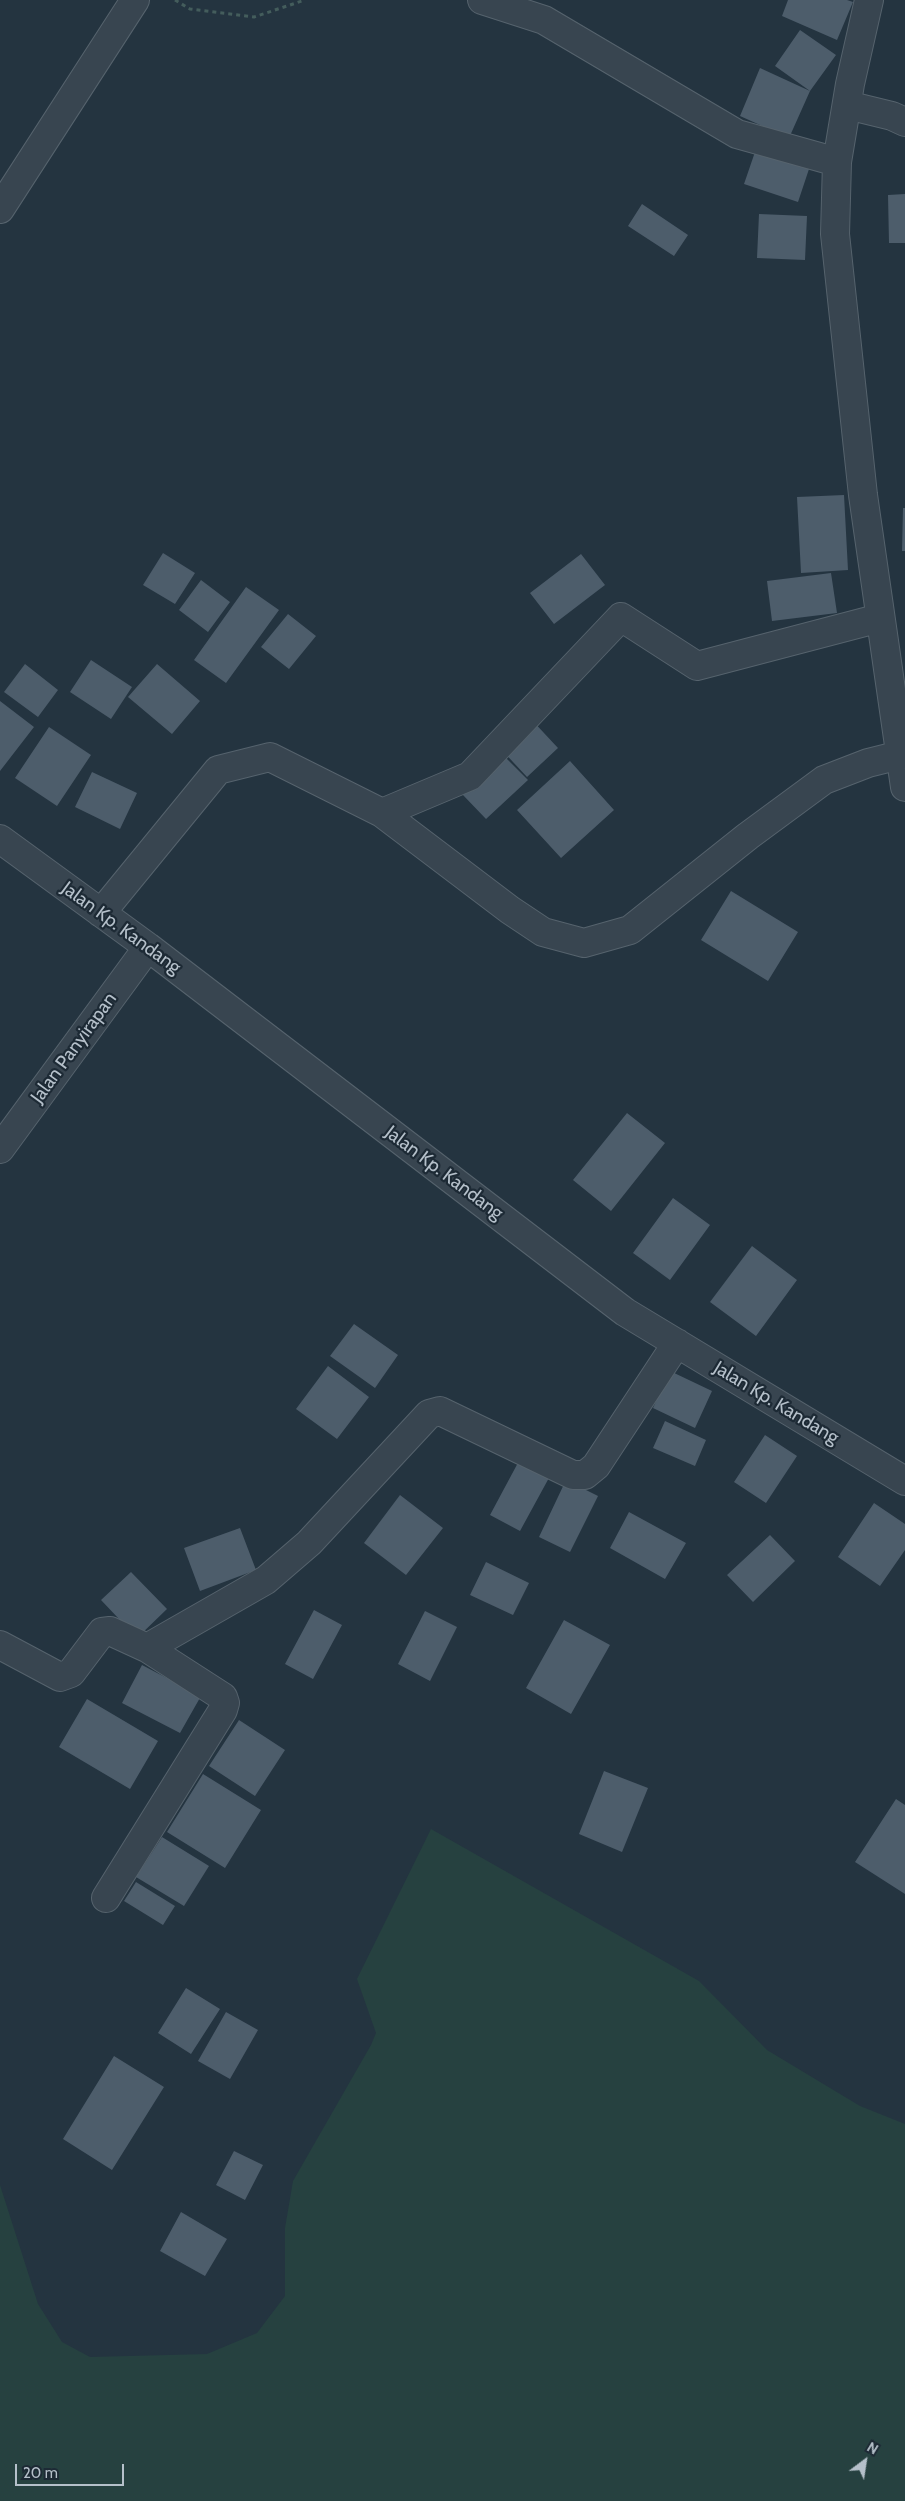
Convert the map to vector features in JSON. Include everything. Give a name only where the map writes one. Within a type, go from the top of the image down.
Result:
[{"type":"street","points":[[0,209],[135,0]]},
{"type":"street","points":[[482,0],[544,20],[737,134],[837,162]]},
{"type":"street","points":[[869,0],[837,162],[836,234],[863,495],[905,787]]},
{"type":"street","points":[[847,105],[892,116],[905,122]]},
{"type":"street","points":[[382,813],[470,776],[621,617],[697,666],[880,618]]},
{"type":"street","points":[[101,913],[218,770],[270,757],[382,813],[510,910],[543,932],[584,943],[630,930],[741,842],[824,780],[868,763],[900,755]]},
{"type":"street","name":"Jalan Kp. Kandang","points":[[0,839],[148,947],[625,1312],[905,1481]]},
{"type":"street","name":"Jalan Panyirapan","points":[[0,1149],[148,947]]},
{"type":"street","points":[[147,1648],[266,1580],[309,1543],[428,1414],[440,1412],[573,1475],[585,1475],[596,1466],[677,1343]]},
{"type":"street","points":[[0,1645],[60,1677],[72,1673],[102,1632],[110,1631],[147,1648],[223,1698],[225,1703],[223,1710],[106,1898]]},
{"type":"path","points":[[176,0],[190,9],[254,18],[305,0]]},
{"type":"green space","points":[[431,1829],[699,1981],[767,2050],[860,2106],[905,2124],[905,2501],[0,2501],[0,2185],[38,2304],[62,2342],[90,2357],[207,2354],[257,2333],[285,2296],[285,2228],[293,2181],[371,2045],[376,2033],[357,1979]]},
{"type":"building","points":[[788,0],[847,0],[853,2],[837,40],[782,16]]},
{"type":"building","points":[[800,30],[836,55],[810,91],[775,66]]},
{"type":"building","points":[[760,68],[810,91],[789,138],[740,116]]},
{"type":"building","points":[[756,149],[810,166],[798,202],[744,184]]},
{"type":"building","points":[[905,194],[905,243],[889,243],[888,195]]},
{"type":"building","points":[[642,204],[688,235],[674,256],[628,226]]},
{"type":"building","points":[[759,214],[807,216],[805,260],[757,258]]},
{"type":"building","points":[[844,495],[848,570],[801,573],[797,497]]},
{"type":"building","points":[[903,508],[905,508],[905,551],[902,551]]},
{"type":"building","points":[[163,553],[195,573],[175,604],[143,585]]},
{"type":"building","points":[[581,554],[605,585],[554,624],[530,593]]},
{"type":"building","points":[[831,573],[837,613],[772,621],[767,581]]},
{"type":"building","points":[[201,580],[230,602],[208,632],[179,610]]},
{"type":"building","points":[[246,587],[279,610],[226,683],[194,660]]},
{"type":"building","points":[[288,614],[316,636],[289,669],[261,647]]},
{"type":"building","points":[[91,660],[132,687],[111,719],[70,692]]},
{"type":"building","points":[[25,664],[58,690],[38,717],[4,692]]},
{"type":"building","points":[[157,664],[200,701],[172,734],[128,697]]},
{"type":"building","points":[[0,701],[34,727],[0,771]]},
{"type":"building","points":[[530,718],[558,748],[527,777],[499,747]]},
{"type":"building","points":[[49,727],[91,755],[57,806],[15,778]]},
{"type":"building","points":[[503,755],[528,780],[486,819],[462,794]]},
{"type":"building","points":[[570,761],[614,810],[561,858],[517,810]]},
{"type":"building","points":[[92,772],[137,793],[120,829],[75,807]]},
{"type":"building","points":[[731,891],[798,932],[768,981],[701,940]]},
{"type":"building","points":[[627,1113],[665,1143],[611,1211],[573,1180]]},
{"type":"building","points":[[673,1198],[710,1225],[670,1280],[633,1253]]},
{"type":"building","points":[[752,1246],[797,1280],[756,1336],[710,1302]]},
{"type":"building","points":[[354,1324],[398,1355],[375,1388],[330,1356]]},
{"type":"building","points":[[328,1366],[369,1397],[337,1439],[296,1409]]},
{"type":"building","points":[[670,1371],[712,1391],[695,1428],[653,1408]]},
{"type":"building","points":[[665,1421],[706,1440],[695,1466],[653,1448]]},
{"type":"building","points":[[765,1435],[797,1456],[766,1503],[734,1482]]},
{"type":"building","points":[[520,1459],[550,1476],[520,1531],[490,1515]]},
{"type":"building","points":[[566,1480],[598,1496],[570,1552],[539,1537]]},
{"type":"building","points":[[400,1495],[443,1528],[406,1575],[364,1543]]},
{"type":"building","points":[[874,1503],[905,1524],[905,1550],[880,1586],[838,1557]]},
{"type":"building","points":[[629,1512],[686,1543],[665,1579],[610,1548]]},
{"type":"building","points":[[240,1528],[256,1570],[200,1591],[184,1548]]},
{"type":"building","points":[[770,1535],[795,1561],[753,1602],[727,1575]]},
{"type":"building","points":[[486,1562],[529,1583],[513,1615],[470,1595]]},
{"type":"building","points":[[131,1572],[167,1609],[137,1638],[101,1600]]},
{"type":"building","points":[[314,1610],[342,1625],[313,1679],[285,1664]]},
{"type":"building","points":[[425,1611],[457,1627],[430,1681],[398,1664]]},
{"type":"building","points":[[564,1620],[610,1645],[571,1714],[526,1688]]},
{"type":"building","points":[[142,1665],[201,1696],[180,1733],[122,1703]]},
{"type":"building","points":[[87,1699],[158,1741],[130,1789],[59,1747]]},
{"type":"building","points":[[239,1720],[285,1750],[255,1796],[209,1766]]},
{"type":"building","points":[[604,1771],[648,1788],[622,1852],[579,1834]]},
{"type":"building","points":[[203,1774],[261,1810],[225,1868],[167,1832]]},
{"type":"building","points":[[896,1799],[905,1805],[905,1894],[855,1862]]},
{"type":"building","points":[[162,1837],[209,1866],[184,1906],[136,1877]]},
{"type":"building","points":[[136,1882],[175,1906],[163,1925],[124,1901]]},
{"type":"building","points":[[186,1988],[220,2009],[191,2054],[158,2033]]},
{"type":"building","points":[[226,2012],[258,2030],[230,2079],[198,2061]]},
{"type":"building","points":[[114,2056],[164,2087],[112,2170],[63,2139]]},
{"type":"building","points":[[234,2151],[263,2165],[245,2200],[216,2185]]},
{"type":"building","points":[[181,2212],[227,2239],[205,2276],[160,2251]]}]
